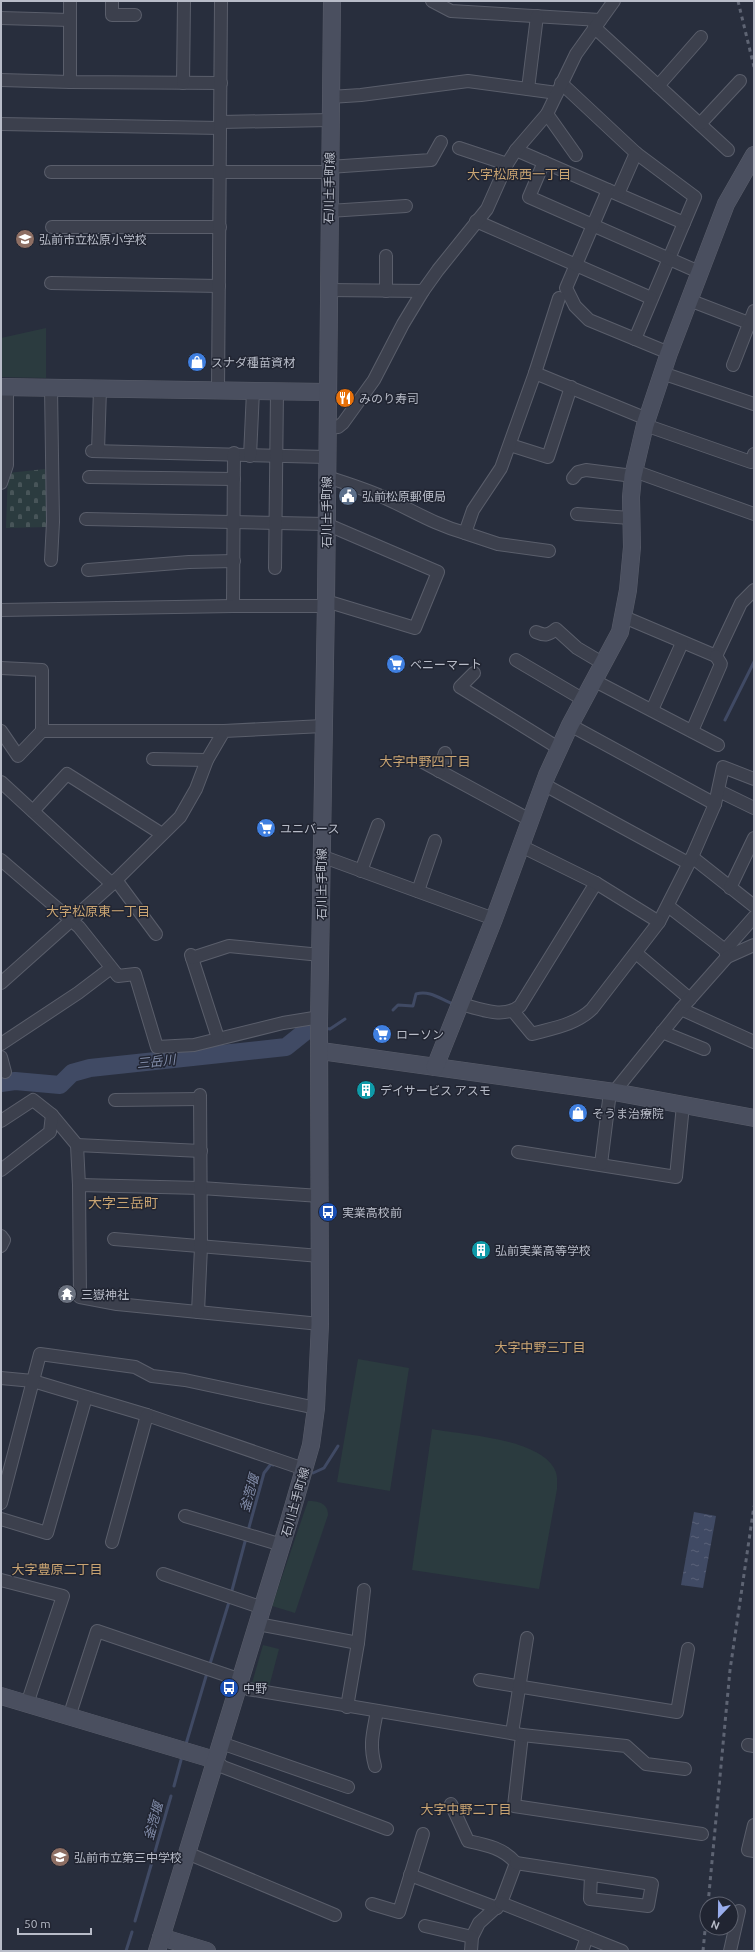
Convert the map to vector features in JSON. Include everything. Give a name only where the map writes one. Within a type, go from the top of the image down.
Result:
[{"type":"street","points":[[70,1],[70,82]]},
{"type":"street","points":[[112,1],[112,15],[135,15]]},
{"type":"street","points":[[183,83],[184,1]]},
{"type":"street","points":[[218,391],[221,1]]},
{"type":"street","name":"石川土手町線","points":[[159,1944],[282,1545],[311,1445],[316,1408],[320,1324],[321,856],[326,604],[329,170],[332,1]]},
{"type":"street","points":[[432,1],[451,11],[473,6],[597,24],[658,86],[728,150]]},
{"type":"street","points":[[327,428],[338,426],[343,423],[374,380],[403,324],[423,291],[487,208],[507,164],[516,150],[547,114],[576,54],[614,1]]},
{"type":"street","points":[[528,89],[536,16]]},
{"type":"street","points":[[1,18],[70,20]]},
{"type":"street","points":[[658,86],[701,37]]},
{"type":"street","points":[[1,80],[221,83]]},
{"type":"street","points":[[330,97],[361,95],[468,81],[528,89],[559,88],[636,153],[695,197],[651,298],[635,339]]},
{"type":"street","points":[[700,124],[740,82]]},
{"type":"street","points":[[547,114],[576,155]]},
{"type":"street","points":[[1,124],[221,125],[330,120]]},
{"type":"street","points":[[51,172],[220,172],[329,170],[431,160],[441,142]]},
{"type":"street","points":[[459,148],[507,164]]},
{"type":"street","points":[[516,150],[684,222]]},
{"type":"street","points":[[636,153],[592,225],[575,263],[566,288],[575,306],[589,320],[670,353]]},
{"type":"street","points":[[435,1067],[494,919],[543,784],[570,725],[620,632],[624,617],[632,547],[630,518],[634,474],[646,422],[662,373],[699,272],[726,204],[754,156]]},
{"type":"street","points":[[544,162],[529,197],[699,272]]},
{"type":"street","points":[[329,211],[406,206]]},
{"type":"street","points":[[476,221],[575,263],[651,298]]},
{"type":"street","points":[[52,227],[220,227]]},
{"type":"street","points":[[386,256],[386,290]]},
{"type":"street","points":[[51,284],[219,286]]},
{"type":"street","points":[[328,290],[423,291]]},
{"type":"street","points":[[465,533],[473,510],[501,468],[559,298]]},
{"type":"street","points":[[689,300],[752,324]]},
{"type":"street","points":[[733,365],[752,324],[754,311]]},
{"type":"street","points":[[535,372],[646,422],[751,462],[754,454]]},
{"type":"street","points":[[662,373],[754,404]]},
{"type":"street","points":[[1,483],[7,466],[4,387],[327,392]]},
{"type":"street","points":[[510,445],[548,457],[571,387]]},
{"type":"street","points":[[51,388],[53,522],[51,560]]},
{"type":"street","points":[[100,389],[95,451],[234,453],[250,456],[327,457]]},
{"type":"street","points":[[250,456],[252,391]]},
{"type":"street","points":[[275,568],[277,392]]},
{"type":"street","points":[[233,606],[234,453]]},
{"type":"street","points":[[573,478],[578,472],[586,470],[634,474],[754,514]]},
{"type":"street","points":[[89,476],[234,479]]},
{"type":"street","points":[[327,478],[353,485],[377,494],[432,522],[498,544],[549,551]]},
{"type":"street","points":[[578,514],[630,518]]},
{"type":"street","points":[[1,610],[326,604],[415,628],[438,572],[326,524],[86,519]]},
{"type":"street","points":[[88,570],[189,562],[234,561]]},
{"type":"street","points":[[716,656],[741,603],[754,590]]},
{"type":"street","points":[[624,617],[682,643],[716,656],[721,664],[692,731]]},
{"type":"street","points":[[536,632],[544,635],[551,634],[556,629],[564,634],[577,648],[604,664]]},
{"type":"street","points":[[652,710],[682,643]]},
{"type":"street","points":[[516,660],[584,700]]},
{"type":"street","points":[[1,668],[42,670],[42,731],[18,756],[1,731]]},
{"type":"street","points":[[474,673],[460,687],[560,748]]},
{"type":"street","points":[[595,681],[718,745]]},
{"type":"street","points":[[570,725],[715,804]]},
{"type":"street","points":[[42,731],[224,731],[323,726]]},
{"type":"street","points":[[1,984],[114,882],[183,812],[196,789],[207,760],[224,731]]},
{"type":"street","points":[[439,771],[445,753]]},
{"type":"street","points":[[153,759],[207,760]]},
{"type":"street","points":[[423,762],[530,820]]},
{"type":"street","points":[[513,1012],[532,1034],[583,1018],[592,1009],[636,953],[659,922],[668,906],[715,804],[723,767],[754,779]]},
{"type":"street","points":[[33,811],[67,774],[162,834]]},
{"type":"street","points":[[1,782],[114,882],[156,934]]},
{"type":"street","points":[[543,784],[690,860],[754,906]]},
{"type":"street","points":[[719,791],[754,808]]},
{"type":"street","points":[[361,871],[378,825]]},
{"type":"street","points":[[730,888],[754,838]]},
{"type":"street","points":[[418,891],[435,841]]},
{"type":"street","points":[[521,846],[596,883],[659,922]]},
{"type":"street","points":[[321,856],[494,919]]},
{"type":"street","points":[[1,860],[79,927],[118,976],[135,974],[157,1047],[194,1045],[283,1023],[320,1032],[435,1067],[612,1092],[754,1118]]},
{"type":"street","points":[[461,1004],[487,1012],[513,1012],[520,1006],[596,883]]},
{"type":"street","points":[[668,906],[726,954]]},
{"type":"street","points":[[601,1164],[612,1092],[690,999],[754,917]]},
{"type":"street","points":[[726,954],[754,945]]},
{"type":"street","points":[[218,1038],[192,956],[229,946],[321,955]]},
{"type":"street","points":[[636,953],[690,999]]},
{"type":"street","points":[[1,1044],[78,993],[111,968]]},
{"type":"street","points":[[681,1009],[754,1042]]},
{"type":"street","points":[[662,1032],[704,1049]]},
{"type":"street","points":[[1,1057],[5,1072]]},
{"type":"street","points":[[115,1100],[200,1097],[201,1247],[198,1312]]},
{"type":"street","points":[[1,1121],[33,1100],[52,1115],[77,1145],[79,1185],[80,1297],[117,1304],[320,1324]]},
{"type":"street","points":[[518,1152],[676,1177],[683,1105]]},
{"type":"street","points":[[1,1170],[50,1132],[52,1115]]},
{"type":"street","points":[[77,1145],[201,1152]]},
{"type":"street","points":[[79,1185],[201,1188],[320,1196]]},
{"type":"street","points":[[1,1236],[4,1240],[1,1246]]},
{"type":"street","points":[[114,1240],[320,1256]]},
{"type":"street","points":[[1,1503],[40,1354],[135,1367],[152,1376],[185,1380],[316,1408]]},
{"type":"street","points":[[1,1378],[33,1381],[147,1415],[304,1469]]},
{"type":"street","points":[[1,1519],[47,1533],[86,1397]]},
{"type":"street","points":[[112,1542],[147,1415]]},
{"type":"street","points":[[185,1516],[282,1545]]},
{"type":"street","points":[[163,1574],[260,1616],[358,1643]]},
{"type":"street","points":[[1,1580],[63,1596],[27,1704]]},
{"type":"street","points":[[347,1707],[358,1643],[364,1590]]},
{"type":"street","points":[[69,1717],[97,1631],[232,1677],[248,1689],[347,1707],[517,1734],[626,1746],[646,1764],[685,1769]]},
{"type":"street","points":[[527,1638],[519,1687],[514,1806],[702,1834]]},
{"type":"street","points":[[480,1680],[676,1712],[688,1649]]},
{"type":"street","points":[[1,1696],[215,1760],[223,1767],[387,1829]]},
{"type":"street","points":[[375,1766],[371,1752],[371,1742],[377,1711]]},
{"type":"street","points":[[221,1742],[348,1787]]},
{"type":"street","points":[[451,1804],[468,1841],[497,1848],[510,1855],[516,1863],[652,1884],[648,1906],[590,1899],[591,1875]]},
{"type":"street","points":[[754,1825],[748,1850],[754,1851]]},
{"type":"street","points":[[372,1904],[399,1912],[423,1834]]},
{"type":"street","points":[[187,1853],[334,1915]]},
{"type":"street","points":[[471,1951],[472,1937],[479,1924],[499,1905],[516,1863]]},
{"type":"street","points":[[410,1875],[499,1905],[622,1951]]},
{"type":"street","points":[[426,1926],[472,1937]]},
{"type":"street","points":[[730,1951],[733,1936]]},
{"type":"street","points":[[582,1951],[587,1937]]},
{"type":"street","points":[[159,1944],[207,1951]]},
{"type":"green space","points":[[46,328],[46,378],[1,377],[1,338]]},
{"type":"green space","points":[[45,469],[49,527],[6,528],[8,473]]},
{"type":"green space","points":[[358,1359],[409,1368],[390,1491],[337,1482]]},
{"type":"green space","points":[[432,1429],[480,1436],[516,1444],[532,1450],[545,1458],[554,1468],[557,1476],[557,1489],[539,1589],[412,1570]]},
{"type":"green space","points":[[308,1501],[324,1505],[328,1511],[328,1515],[295,1613],[272,1606]]},
{"type":"green space","points":[[263,1645],[279,1649],[269,1687],[252,1683]]},
{"type":"water","points":[[694,1512],[716,1516],[703,1588],[681,1585]]},
{"type":"waterway","points":[[725,720],[754,662]]},
{"type":"waterway","points":[[393,1010],[398,1005],[413,1006],[416,994],[421,993],[430,994],[453,1004]]},
{"type":"waterway","points":[[324,1028],[330,1029],[345,1019]]},
{"type":"waterway","name":"三岳川","points":[[1,1083],[15,1081],[60,1085],[72,1073],[90,1068],[286,1047],[311,1027]]},
{"type":"waterway","name":"釜萢堰","points":[[313,1473],[324,1468],[338,1446]]},
{"type":"waterway","name":"釜萢堰","points":[[248,1531],[264,1473],[271,1464],[273,1465]]},
{"type":"waterway","name":"釜萢堰","points":[[231,1594],[246,1538]]},
{"type":"waterway","name":"釜萢堰","points":[[209,1667],[229,1602]]},
{"type":"waterway","name":"釜萢堰","points":[[186,1744],[207,1673]]},
{"type":"waterway","name":"釜萢堰","points":[[174,1786],[181,1760]]},
{"type":"waterway","name":"釜萢堰","points":[[135,1921],[171,1796]]},
{"type":"waterway","name":"釜萢堰","points":[[126,1951],[132,1932]]},
{"type":"railway","points":[[738,1],[754,67]]},
{"type":"railway","points":[[709,1896],[730,1670],[754,1506]]},
{"type":"railway","points":[[703,1951],[704,1936]]},
{"type":"place","name":"弘前市立松原小学校","points":[[25,239]]},
{"type":"place","name":"スナダ種苗資材","points":[[197,362]]},
{"type":"place","name":"みのり寿司","points":[[345,398]]},
{"type":"place","name":"弘前松原郵便局","points":[[348,496]]},
{"type":"place","name":"ベニーマート","points":[[396,664]]},
{"type":"place","name":"ユニバース","points":[[266,828]]},
{"type":"place","name":"ローソン","points":[[382,1034]]},
{"type":"place","name":"デイサービス アスモ","points":[[366,1090]]},
{"type":"place","name":"そうま治療院","points":[[578,1113]]},
{"type":"place","name":"実業高校前","points":[[328,1212]]},
{"type":"place","name":"弘前実業高等学校","points":[[481,1250]]},
{"type":"place","name":"三嶽神社","points":[[67,1294]]},
{"type":"place","name":"中野","points":[[229,1688]]},
{"type":"place","name":"弘前市立第三中学校","points":[[60,1857]]},
{"type":"district","name":"大字松原西一丁目","points":[[519,174]]},
{"type":"district","name":"大字中野四丁目","points":[[425,761]]},
{"type":"district","name":"大字松原東一丁目","points":[[98,911]]},
{"type":"district","name":"大字三岳町","points":[[123,1203]]},
{"type":"district","name":"大字中野三丁目","points":[[540,1347]]},
{"type":"district","name":"大字豊原二丁目","points":[[57,1569]]},
{"type":"district","name":"大字中野二丁目","points":[[466,1809]]}]
